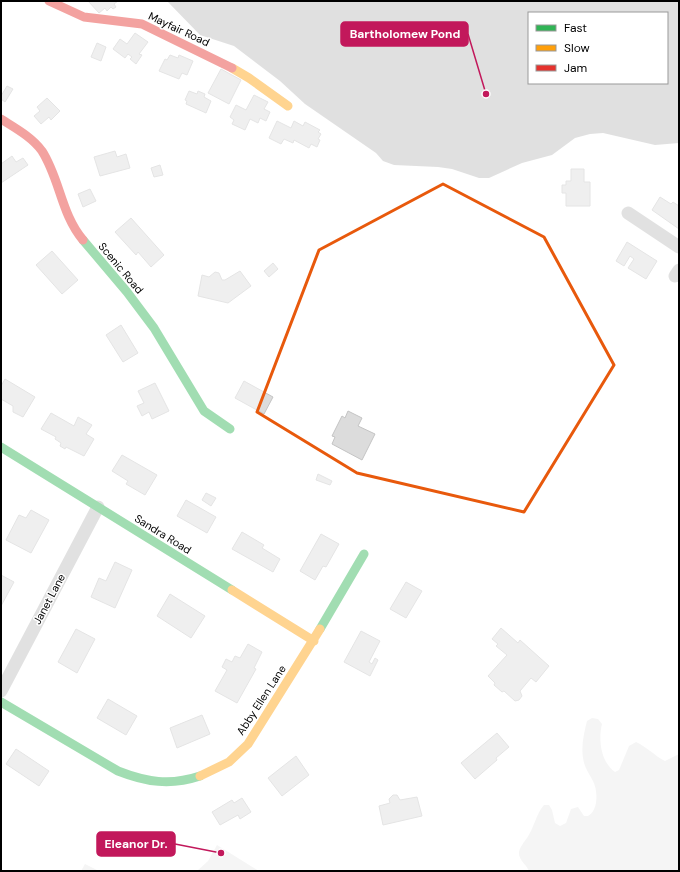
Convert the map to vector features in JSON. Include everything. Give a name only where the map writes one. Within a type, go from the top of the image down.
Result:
[{"type":"street","name":"Mayfair Road","points":[[49,1],[84,17],[142,24],[212,57],[249,78],[288,106]]},
{"type":"street","name":"Scenic Road","points":[[1,119],[25,134],[41,150],[51,167],[64,206],[74,229],[127,292],[154,328],[204,411],[230,429]]},
{"type":"street","points":[[628,213],[679,247]]},
{"type":"street","name":"Sandra Road","points":[[1,447],[314,641]]},
{"type":"street","name":"Janet Lane","points":[[1,691],[98,507]]},
{"type":"street","name":"Abby Ellen Lane","points":[[1,702],[118,771],[143,780],[172,782],[207,774],[221,766],[247,745],[314,641],[364,554]]},
{"type":"highlighted area","points":[[443,184],[544,237],[614,365],[524,512],[357,473],[257,412],[319,250]]},
{"type":"shaded area","points":[[167,1],[679,1],[679,143],[655,145],[603,133],[590,134],[575,138],[552,155],[522,163],[489,178],[479,178],[452,169],[438,167],[394,165],[383,161],[376,153],[305,104],[280,81],[234,46],[200,35]]},
{"type":"shaded area","points":[[592,718],[598,719],[602,724],[600,737],[602,750],[606,763],[615,772],[619,770],[629,746],[636,742],[665,761],[679,754],[679,871],[529,871],[521,860],[519,855],[520,848],[544,805],[549,805],[552,810],[555,823],[560,826],[566,823],[571,809],[578,807],[584,816],[588,816],[594,810],[596,803],[596,789],[587,770],[582,749],[587,721]]},
{"type":"shaded area","points":[[217,845],[259,871],[197,871],[208,861]]},
{"type":"shaded area","points":[[85,864],[99,871],[81,871]]},
{"type":"building","points":[[88,1],[118,1],[114,4],[116,7],[113,9],[111,7],[107,11],[105,8],[99,13]]},
{"type":"building","points":[[135,33],[148,42],[139,54],[142,55],[136,64],[130,59],[132,57],[128,54],[125,58],[113,49],[120,39],[127,44]]},
{"type":"building","points":[[97,43],[106,47],[101,61],[91,57]]},
{"type":"building","points":[[170,55],[178,58],[179,55],[193,61],[187,75],[182,73],[179,79],[159,71],[165,59],[167,60]]},
{"type":"building","points":[[221,69],[241,80],[229,104],[208,93]]},
{"type":"building","points":[[7,86],[13,89],[5,102],[1,99],[1,96]]},
{"type":"building","points":[[189,91],[197,94],[198,91],[205,94],[204,97],[211,101],[206,113],[186,104],[187,101],[185,100]]},
{"type":"building","points":[[254,95],[268,102],[264,109],[270,112],[266,121],[260,118],[258,123],[250,119],[245,130],[232,124],[234,120],[230,117],[236,105],[246,110]]},
{"type":"building","points":[[47,98],[60,111],[51,120],[49,117],[41,124],[34,116],[40,111],[37,107]]},
{"type":"building","points":[[277,121],[291,128],[294,121],[303,126],[305,122],[320,130],[318,132],[321,134],[318,139],[320,140],[317,147],[311,144],[309,148],[294,140],[293,143],[284,139],[281,144],[269,138]]},
{"type":"building","points":[[115,151],[117,157],[126,154],[130,168],[100,176],[94,157]]},
{"type":"building","points":[[12,156],[16,162],[23,158],[28,165],[1,183],[1,164]]},
{"type":"building","points":[[160,165],[163,175],[154,177],[151,168]]},
{"type":"building","points":[[571,169],[584,169],[584,182],[590,182],[590,206],[566,206],[566,193],[562,193],[562,185],[566,185],[566,181],[571,181]]},
{"type":"building","points":[[90,189],[96,201],[83,207],[78,194]]},
{"type":"building","points":[[660,197],[671,204],[673,202],[679,206],[679,229],[652,210]]},
{"type":"building","points":[[131,218],[164,255],[151,267],[138,252],[136,255],[115,232]]},
{"type":"building","points":[[627,242],[657,261],[646,279],[628,268],[634,259],[630,256],[624,266],[616,261]]},
{"type":"building","points":[[52,251],[78,280],[62,294],[36,265]]},
{"type":"building","points":[[273,263],[278,269],[269,277],[264,271]]},
{"type":"building","points":[[240,271],[251,286],[228,303],[198,296],[202,275],[209,277],[215,272],[219,273],[222,280],[225,280]]},
{"type":"building","points":[[121,325],[138,353],[123,362],[106,335]]},
{"type":"building","points":[[5,379],[35,397],[23,417],[13,412],[13,406],[1,399],[1,386]]},
{"type":"building","points":[[244,381],[273,397],[264,414],[235,398]]},
{"type":"building","points":[[155,383],[169,411],[152,419],[149,412],[142,416],[137,406],[144,403],[138,391]]},
{"type":"building","points":[[348,411],[362,418],[358,426],[375,434],[362,460],[332,444],[335,437],[332,436],[342,416],[345,418]]},
{"type":"building","points":[[51,413],[74,426],[78,417],[92,425],[86,434],[94,439],[84,456],[66,447],[65,449],[60,446],[61,443],[55,439],[56,437],[41,429]]},
{"type":"building","points":[[122,455],[157,475],[145,495],[126,484],[128,481],[112,471]]},
{"type":"building","points":[[318,474],[332,481],[330,485],[316,480]]},
{"type":"building","points":[[206,493],[216,498],[211,506],[202,500]]},
{"type":"building","points":[[186,500],[216,517],[207,533],[177,516]]},
{"type":"building","points":[[31,510],[49,520],[31,553],[6,540],[19,515],[26,518]]},
{"type":"building","points":[[242,532],[264,545],[262,548],[280,559],[273,572],[232,549]]},
{"type":"building","points":[[321,534],[339,544],[326,567],[323,566],[315,580],[300,571]]},
{"type":"building","points":[[115,562],[132,570],[115,608],[91,597],[99,578],[106,581]]},
{"type":"building","points":[[1,575],[14,582],[1,606]]},
{"type":"building","points":[[406,582],[422,591],[406,618],[390,609]]},
{"type":"building","points":[[170,594],[205,616],[191,638],[157,616]]},
{"type":"building","points":[[501,628],[518,643],[520,640],[549,666],[536,682],[531,678],[520,691],[522,696],[519,700],[515,701],[504,691],[502,692],[494,685],[495,683],[488,676],[507,655],[496,646],[498,644],[492,639]]},
{"type":"building","points":[[76,629],[95,639],[77,673],[58,662]]},
{"type":"building","points":[[361,631],[380,641],[369,662],[372,664],[375,658],[378,660],[370,676],[344,662]]},
{"type":"building","points":[[248,644],[262,652],[254,668],[256,669],[237,703],[215,691],[227,670],[222,667],[226,659],[232,662],[235,656],[240,658]]},
{"type":"building","points":[[108,699],[137,716],[126,735],[97,718]]},
{"type":"building","points":[[202,715],[210,734],[177,748],[170,728]]},
{"type":"building","points":[[497,733],[509,747],[496,758],[497,760],[475,779],[461,763]]},
{"type":"building","points":[[16,749],[49,771],[39,786],[6,764]]},
{"type":"building","points":[[296,756],[309,775],[282,796],[268,778]]},
{"type":"building","points":[[393,795],[397,795],[400,800],[417,797],[422,816],[383,825],[379,806],[390,803],[389,799]]},
{"type":"building","points":[[242,798],[251,812],[240,819],[238,815],[220,825],[212,812],[232,800],[234,803]]},
{"type":"traffic: fast","points":[[83,240],[127,292],[154,328],[204,411],[230,429]]},
{"type":"traffic: fast","points":[[1,447],[232,590]]},
{"type":"traffic: fast","points":[[320,629],[364,554]]},
{"type":"traffic: fast","points":[[1,702],[118,771],[128,775],[148,780],[168,782],[200,776]]},
{"type":"traffic: slow","points":[[232,68],[249,78],[288,106]]},
{"type":"traffic: slow","points":[[232,590],[314,641]]},
{"type":"traffic: slow","points":[[200,776],[229,762],[248,744],[320,629]]},
{"type":"traffic: jam","points":[[49,1],[84,17],[142,24],[232,68]]},
{"type":"traffic: jam","points":[[1,119],[28,137],[42,151],[53,173],[70,219],[83,240]]},
{"type":"place","name":"Bartholomew Pond","points":[[486,94]]},
{"type":"place","name":"Eleanor Dr.","points":[[221,853]]}]
